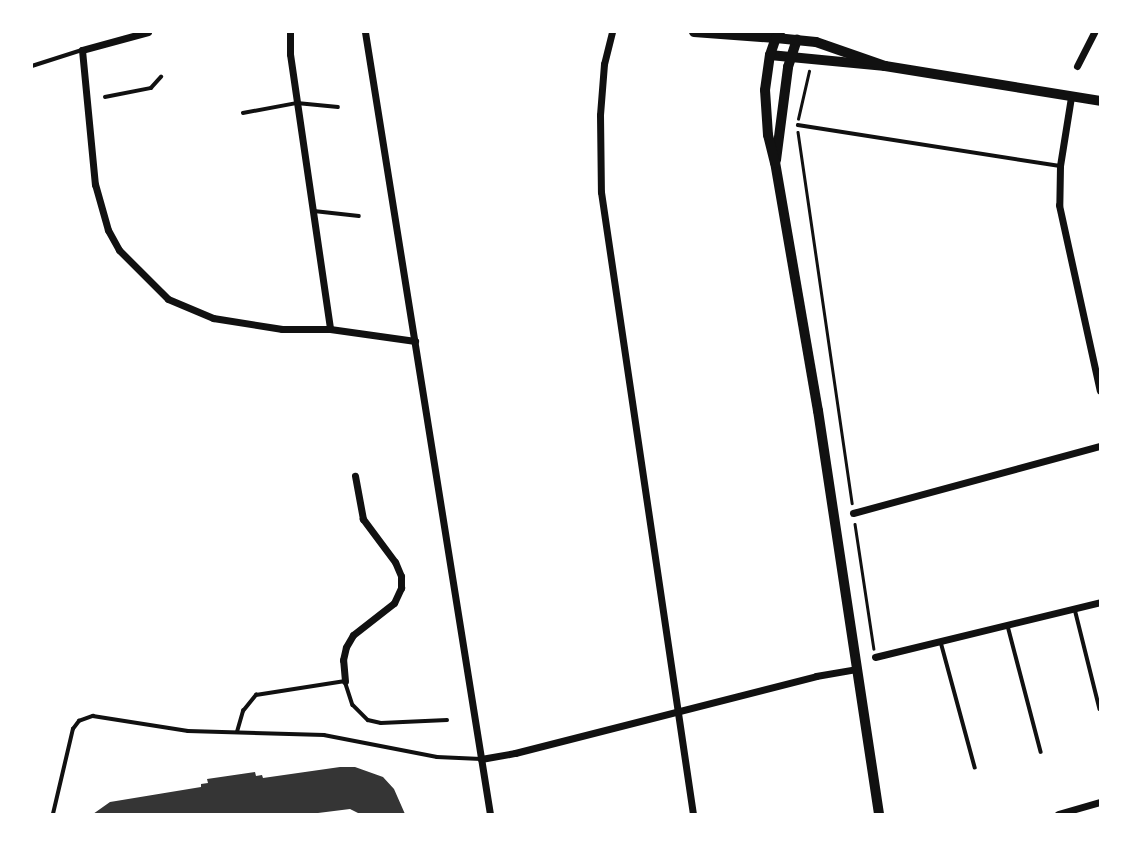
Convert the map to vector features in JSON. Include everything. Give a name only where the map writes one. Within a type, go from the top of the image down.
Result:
[{"type":"main road","points":[[878,814],[818,411],[765,115],[770,55],[778,35],[798,35],[885,66]]},
{"type":"main road","points":[[775,163],[790,57],[798,35]]},
{"type":"main road","points":[[770,55],[885,66],[1101,101]]},
{"type":"street","points":[[148,32],[82,50],[95,184],[108,230],[119,250],[168,299],[213,318],[282,329],[330,329],[415,341]]},
{"type":"street","points":[[290,32],[289,54],[330,329]]},
{"type":"street","points":[[365,32],[490,814]]},
{"type":"street","points":[[611,32],[604,64],[600,115],[601,192],[693,814]]},
{"type":"street","points":[[694,32],[778,35]]},
{"type":"street","points":[[1077,66],[1094,32]]},
{"type":"street","points":[[1071,97],[1060,166],[1060,219],[1101,391]]},
{"type":"street","points":[[853,513],[1101,446]]},
{"type":"street","points":[[345,681],[343,660],[353,635],[394,603],[401,588],[401,576],[395,562],[363,519],[355,475]]},
{"type":"street","points":[[875,657],[1101,602]]},
{"type":"street","points":[[481,759],[515,753],[676,710],[857,669]]},
{"type":"street","points":[[1058,814],[1101,802]]},
{"type":"lane","points":[[32,66],[82,50]]},
{"type":"lane","points":[[105,97],[151,88],[161,76]]},
{"type":"lane","points":[[243,113],[298,103],[338,107]]},
{"type":"lane","points":[[798,125],[1060,166]]},
{"type":"lane","points":[[314,211],[359,216]]},
{"type":"lane","points":[[1075,609],[1101,709]]},
{"type":"lane","points":[[1008,626],[1041,752]]},
{"type":"lane","points":[[941,642],[975,768]]},
{"type":"lane","points":[[237,732],[243,711],[256,695],[345,681],[353,705],[368,720],[381,723],[447,720]]},
{"type":"lane","points":[[53,814],[73,729],[85,717],[93,716],[152,727],[333,736],[429,755],[481,759]]},
{"type":"path","points":[[811,69],[806,75],[798,125],[803,182],[875,657]]},
{"type":"building","points":[[355,767],[383,777],[394,789],[405,814],[360,814],[350,809],[310,814],[93,814],[110,802],[201,787],[201,784],[208,783],[207,779],[255,772],[256,776],[262,775],[263,778]]}]
